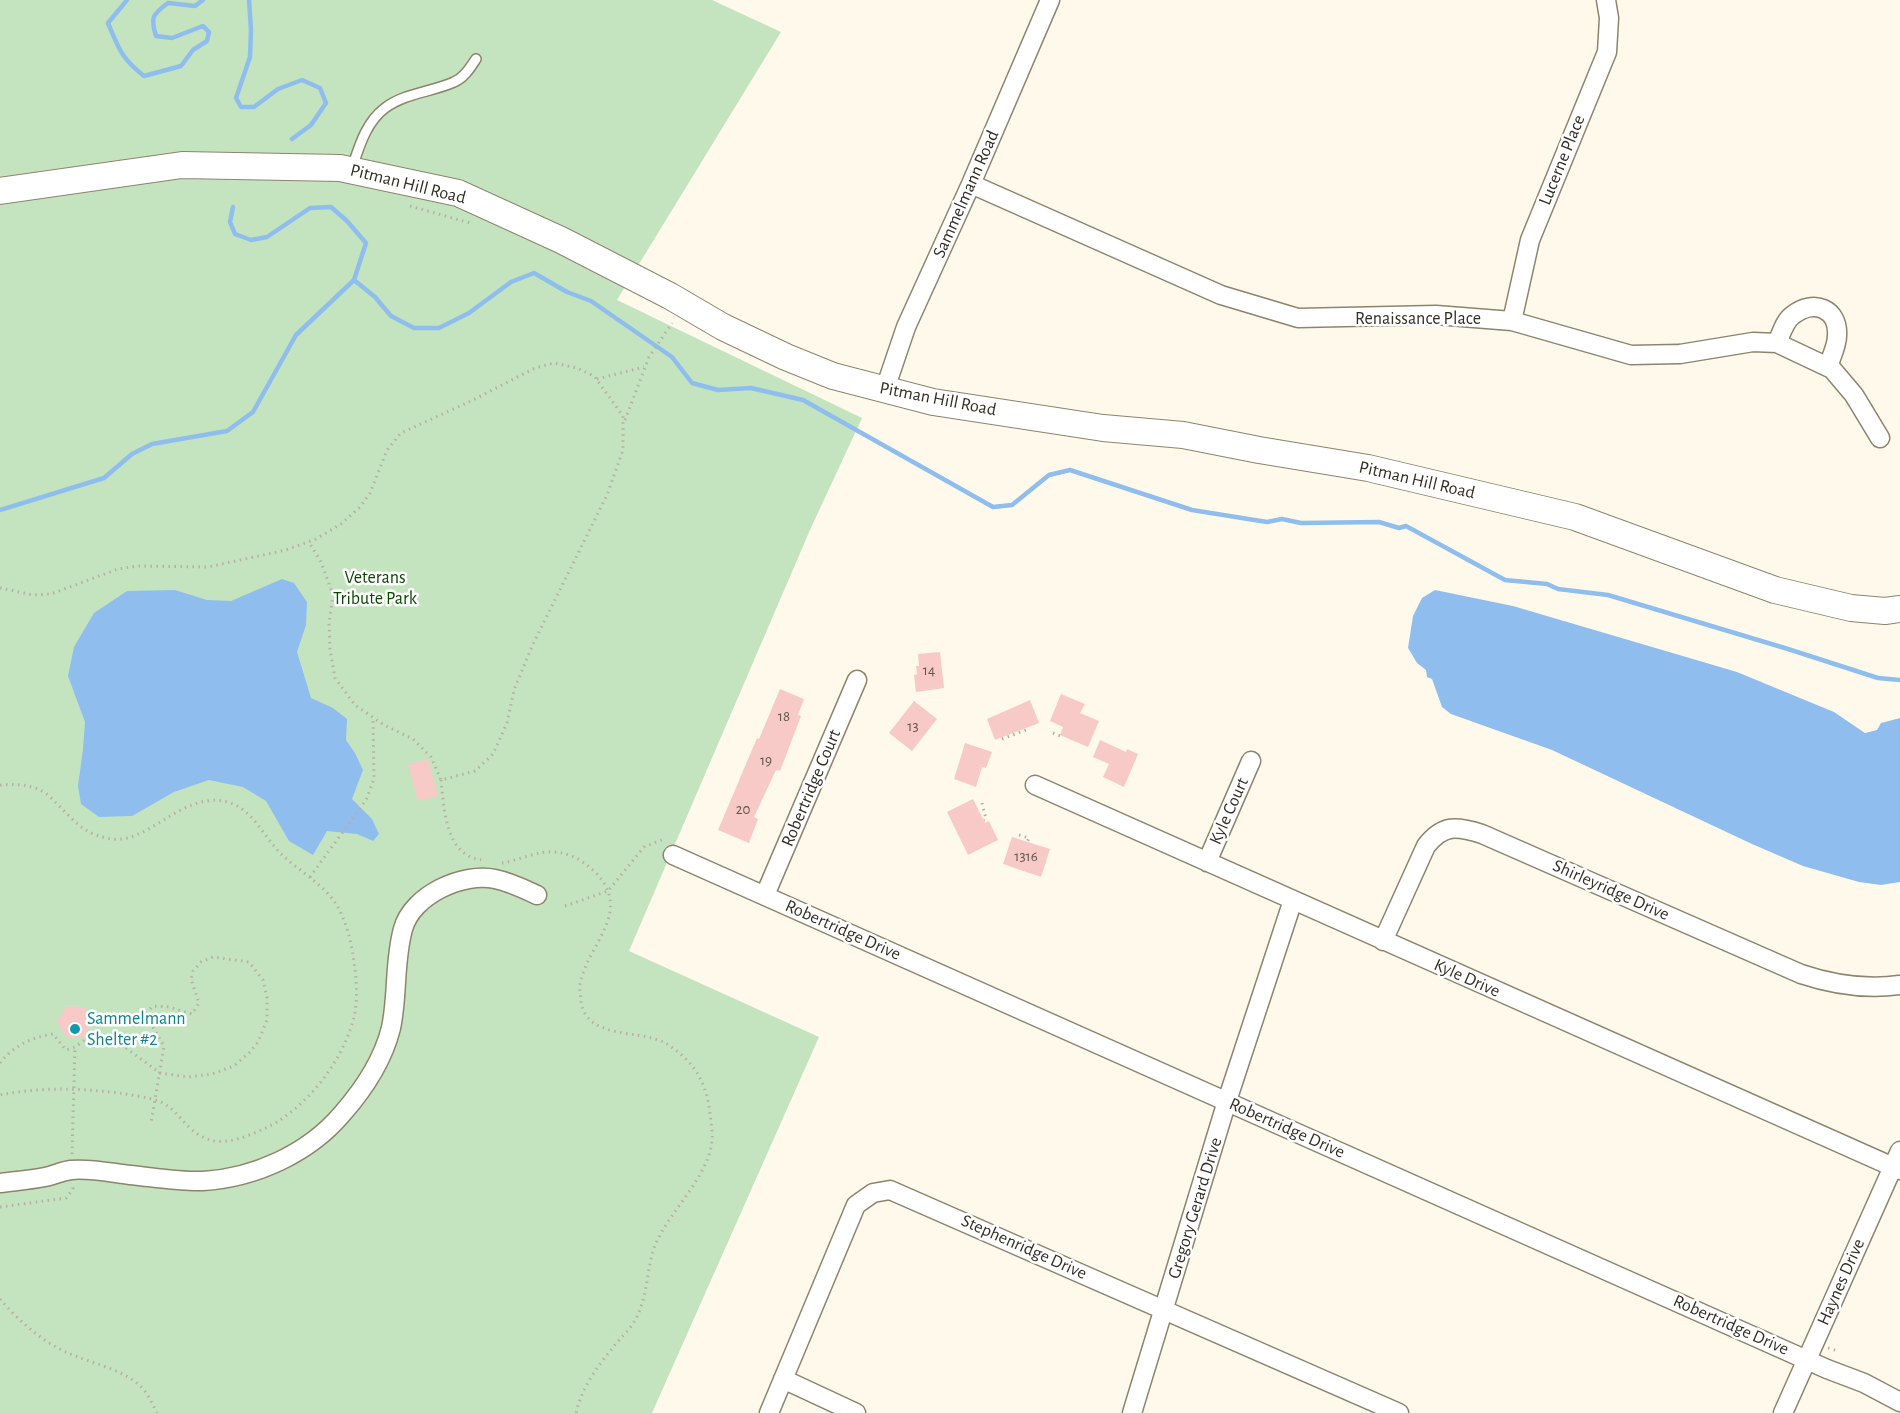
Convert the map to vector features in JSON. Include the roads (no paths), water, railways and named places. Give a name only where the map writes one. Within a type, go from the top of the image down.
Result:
[{"type":"main road","name":"Pitman Hill Road","points":[[0,190],[183,165],[340,168],[458,193],[561,240],[670,296],[723,327],[833,376],[933,402],[1103,428],[1183,435],[1368,468],[1575,517],[1774,590],[1851,608],[1885,611],[1900,609]]},
{"type":"street","name":"Sammelmann Road","points":[[885,389],[906,327],[971,184],[1050,0]]},
{"type":"street","name":"Lucerne Place","points":[[1512,321],[1530,240],[1607,52],[1609,18],[1606,0]]},
{"type":"street","name":"Renaissance Place","points":[[971,184],[1221,295],[1289,316],[1317,319],[1436,315],[1512,321],[1631,355],[1680,354],[1753,342],[1777,343],[1832,369],[1854,395],[1880,438]]},
{"type":"street","points":[[1777,343],[1791,316],[1806,306],[1820,307],[1831,314],[1836,323],[1838,337],[1828,367]]},
{"type":"street","name":"Robertridge Court","points":[[765,895],[857,680]]},
{"type":"street","name":"Kyle Court","points":[[1207,862],[1251,761]]},
{"type":"street","name":"Kyle Drive","points":[[1035,785],[1383,941],[1898,1162]]},
{"type":"street","name":"Shirleyridge Drive","points":[[1383,941],[1426,846],[1435,834],[1449,829],[1465,828],[1801,974],[1844,986],[1867,988],[1900,985]]},
{"type":"street","name":"Robertridge Drive","points":[[673,855],[1864,1383],[1900,1402]]},
{"type":"street","points":[[0,1183],[44,1178],[72,1170],[201,1181],[259,1170],[287,1157],[314,1139],[341,1116],[366,1083],[381,1057],[390,1029],[396,995],[398,956],[403,927],[413,909],[427,897],[449,885],[471,877],[495,878],[537,895]]},
{"type":"street","name":"Gregory Gerard Drive","points":[[1132,1413],[1227,1101],[1293,900]]},
{"type":"street","name":"Haynes Drive","points":[[1783,1413],[1898,1162]]},
{"type":"street","name":"Stephenridge Drive","points":[[769,1413],[856,1205],[880,1191],[890,1190],[1399,1413]]},
{"type":"street","points":[[783,1379],[856,1413]]},
{"type":"lane","points":[[351,170],[362,138],[385,107],[419,92],[455,82],[466,74],[476,59]]},
{"type":"water","points":[[282,579],[294,583],[307,602],[306,625],[297,652],[311,698],[333,708],[347,719],[346,740],[363,770],[352,799],[372,819],[379,834],[373,841],[357,834],[327,831],[313,855],[289,841],[266,801],[243,787],[209,780],[174,792],[132,816],[99,817],[81,804],[78,786],[85,722],[68,676],[74,647],[94,613],[127,591],[175,590],[207,600],[231,601]]},
{"type":"water","points":[[1435,590],[1513,606],[1737,672],[1834,712],[1865,733],[1877,730],[1881,723],[1900,718],[1900,882],[1881,885],[1859,882],[1803,866],[1552,750],[1451,714],[1442,707],[1432,679],[1427,677],[1426,670],[1417,663],[1408,648],[1413,616],[1422,598]]},
{"type":"waterway","points":[[127,0],[108,23],[115,40],[130,64],[144,76],[181,66],[193,50],[207,41],[209,32],[203,26],[172,38],[156,36],[153,24],[156,13],[168,3],[195,6],[203,0]]},
{"type":"waterway","points":[[249,0],[250,57],[236,98],[241,107],[254,107],[278,89],[302,80],[320,88],[326,103],[311,125],[292,139]]},
{"type":"waterway","points":[[0,510],[104,478],[132,454],[152,444],[227,431],[253,412],[296,335],[354,280],[366,243],[331,207],[310,208],[267,237],[251,240],[235,234],[230,222],[233,207]]},
{"type":"waterway","points":[[354,280],[375,297],[391,316],[414,328],[439,328],[469,313],[511,282],[534,273],[567,292],[591,301],[672,357],[692,383],[718,390],[751,388],[803,400],[993,507],[1012,505],[1049,475],[1070,470],[1192,510],[1267,522],[1282,519],[1301,523],[1379,522],[1399,528],[1406,526],[1505,580],[1547,584],[1558,589],[1608,595],[1878,678],[1900,680]]},
{"type":"place","name":"Sammelmann Shelter #2","points":[[75,1029]]},
{"type":"park label","name":"Veterans Tribute Park","points":[[375,588]]}]
